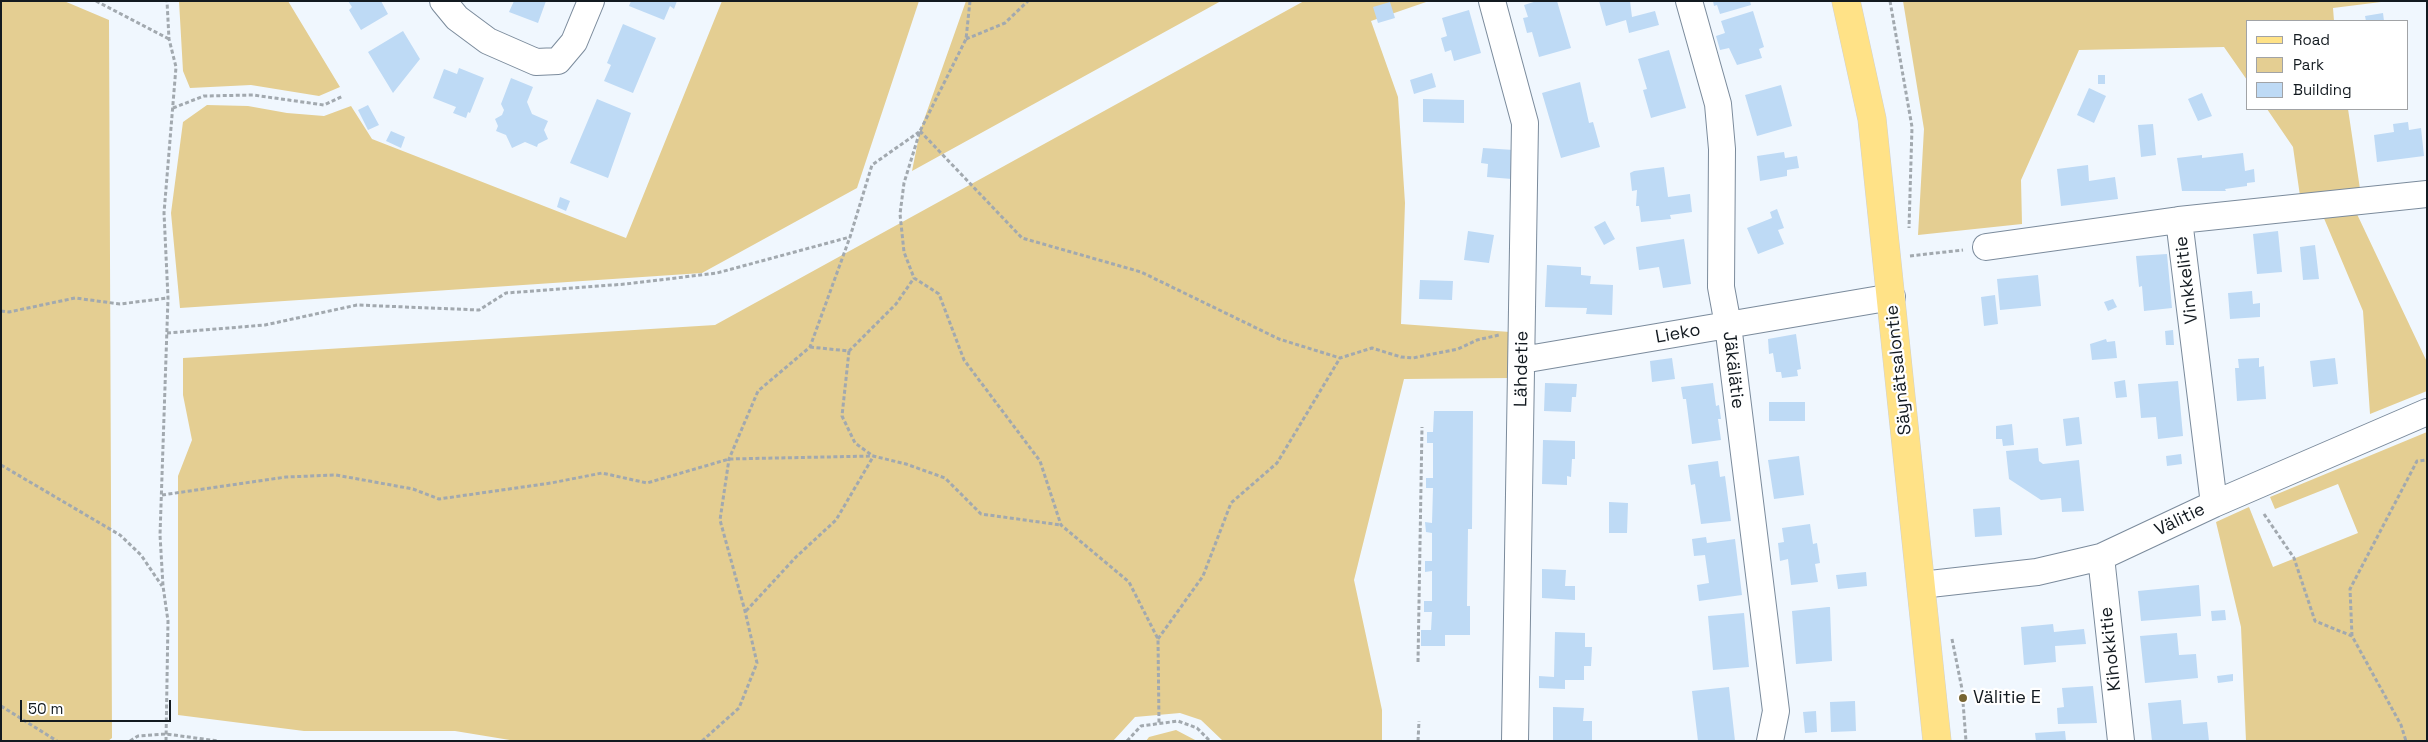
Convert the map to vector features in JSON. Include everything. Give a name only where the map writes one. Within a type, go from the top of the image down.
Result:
[{"type":"main road","name":"Säynätsalontie","points":[[1846,1],[1872,119],[1937,741]]},
{"type":"street","points":[[442,1],[457,18],[488,40],[536,62],[558,61],[574,42],[590,1]]},
{"type":"street","name":"Lähdetie","points":[[1492,1],[1526,123],[1515,741]]},
{"type":"street","name":"Jäkälätie","points":[[1689,1],[1718,104],[1722,148],[1721,287],[1728,325],[1776,711],[1770,741]]},
{"type":"street","points":[[2179,220],[2427,194]]},
{"type":"street","name":"Vinkkelitie","points":[[1986,247],[2179,220],[2214,504]]},
{"type":"street","name":"Lieko","points":[[1522,348],[1728,325],[1892,297]]},
{"type":"street","name":"Välitie","points":[[1921,585],[2037,572],[2101,557],[2214,504],[2427,412]]},
{"type":"street","name":"Kihokkitie","points":[[2101,557],[2121,741]]},
{"type":"path","points":[[96,1],[169,39]]},
{"type":"path","points":[[166,741],[168,621],[163,586],[160,535],[168,298],[164,214],[176,67],[169,39],[167,1]]},
{"type":"path","points":[[970,1],[966,39],[920,132],[904,183],[900,214],[904,252],[914,278],[939,294],[964,360],[1040,461],[1061,525],[1129,582],[1158,639],[1159,724]]},
{"type":"path","points":[[966,39],[1005,23],[1028,1]]},
{"type":"path","points":[[172,108],[204,96],[253,95],[324,105],[343,96]]},
{"type":"path","points":[[702,741],[739,708],[756,663],[746,611],[720,520],[729,458],[758,391],[810,347],[850,236],[872,165],[920,132]]},
{"type":"path","points":[[920,132],[1022,238],[1141,272],[1279,339],[1340,358],[1372,348],[1401,357],[1428,356],[1500,335],[1522,348]]},
{"type":"path","points":[[166,333],[264,324],[357,305],[479,310],[506,293],[626,284],[716,273],[850,236]]},
{"type":"path","points":[[1908,256],[1986,247]]},
{"type":"path","points":[[873,456],[854,443],[842,416],[850,351],[896,304],[914,278]]},
{"type":"path","points":[[1,311],[75,298],[120,304],[168,298]]},
{"type":"path","points":[[810,347],[850,351]]},
{"type":"path","points":[[1158,639],[1203,576],[1231,503],[1276,463],[1340,358]]},
{"type":"path","points":[[1418,662],[1422,427]]},
{"type":"path","points":[[162,495],[286,477],[336,475],[413,489],[439,499],[552,483],[602,473],[647,483],[729,458],[873,456],[906,464],[945,478],[981,514],[1061,525]]},
{"type":"path","points":[[746,611],[796,557],[836,520],[873,456]]},
{"type":"path","points":[[2406,741],[2401,725],[2352,636],[2350,590],[2416,461],[2427,460]]},
{"type":"path","points":[[1,464],[120,535],[141,555],[163,586]]},
{"type":"path","points":[[2264,514],[2294,558],[2315,621],[2352,636]]},
{"type":"path","points":[[1,706],[57,741]]},
{"type":"path","points":[[1128,741],[1141,726],[1178,721],[1197,728],[1210,741]]},
{"type":"path","points":[[1418,741],[1419,721]]},
{"type":"path","points":[[130,741],[138,736],[166,734],[218,741]]},
{"type":"green space","points":[[1,1],[64,1],[109,20],[112,738],[108,741],[1,741]]},
{"type":"green space","points":[[179,1],[288,1],[340,87],[319,96],[251,85],[190,88],[183,71]]},
{"type":"green space","points":[[722,1],[919,1],[857,188],[702,273],[180,308],[171,213],[183,122],[207,105],[248,106],[287,113],[324,116],[351,106],[372,139],[626,238]]},
{"type":"green space","points":[[966,1],[1221,1],[912,171],[920,131]]},
{"type":"green space","points":[[1304,1],[1429,1],[1371,21],[1398,97],[1405,203],[1401,324],[1510,332],[1510,378],[1404,379],[1354,580],[1382,710],[1382,741],[1223,741],[1201,720],[1180,713],[1135,717],[1113,741],[516,741],[455,731],[304,731],[178,715],[178,476],[192,440],[183,395],[183,358],[715,325]]},
{"type":"green space","points":[[1903,1],[2389,1],[2333,8],[2334,20],[2246,20],[2246,79],[2224,47],[2079,50],[2021,180],[2022,224],[1918,235],[1924,129]]},
{"type":"green space","points":[[2268,110],[2348,110],[2360,189],[2300,196],[2293,147]]},
{"type":"green space","points":[[2356,212],[2427,362],[2427,391],[2370,414],[2363,311],[2323,216]]},
{"type":"green space","points":[[2427,432],[2427,741],[2246,741],[2241,627],[2216,522],[2249,507],[2273,567],[2358,533],[2338,484],[2275,509],[2270,497]]},
{"type":"green space","points":[[1176,730],[1197,741],[1146,741],[1149,737]]},
{"type":"building","points":[[348,1],[381,1],[388,14],[361,30],[349,10],[352,7]]},
{"type":"building","points":[[514,1],[546,1],[538,23],[509,12]]},
{"type":"building","points":[[631,1],[677,1],[674,9],[670,6],[664,20],[629,6]]},
{"type":"building","points":[[1537,1],[1557,1],[1571,48],[1539,57],[1532,32],[1527,33],[1523,18],[1528,17],[1524,5]]},
{"type":"building","points":[[1599,1],[1630,1],[1632,17],[1655,11],[1659,25],[1629,33],[1626,20],[1606,26]]},
{"type":"building","points":[[1713,1],[1750,1],[1751,5],[1720,14],[1717,5],[1714,6]]},
{"type":"building","points":[[1390,2],[1395,18],[1378,23],[1373,7]]},
{"type":"building","points":[[1469,10],[1481,53],[1454,61],[1451,50],[1445,52],[1441,38],[1447,36],[1442,18]]},
{"type":"building","points":[[1753,11],[1764,47],[1759,49],[1762,58],[1737,65],[1729,48],[1720,50],[1716,36],[1725,33],[1721,21]]},
{"type":"building","points":[[2383,13],[2384,20],[2366,20],[2365,16]]},
{"type":"building","points":[[623,24],[656,38],[633,93],[604,81],[611,65],[607,63]]},
{"type":"building","points":[[403,31],[420,59],[393,93],[368,52]]},
{"type":"building","points":[[1669,50],[1686,108],[1651,118],[1643,90],[1647,89],[1638,59]]},
{"type":"building","points":[[459,68],[484,78],[470,113],[468,112],[466,118],[453,113],[456,107],[433,98],[444,69],[457,74]]},
{"type":"building","points":[[1432,73],[1436,87],[1414,94],[1410,80]]},
{"type":"building","points":[[2098,75],[2105,75],[2105,84],[2098,84]]},
{"type":"building","points":[[511,78],[533,87],[527,102],[532,114],[548,121],[544,130],[548,139],[538,144],[537,147],[525,142],[512,148],[506,135],[496,131],[498,126],[495,119],[502,115],[504,110],[501,104]]},
{"type":"building","points":[[1580,82],[1589,123],[1593,122],[1600,147],[1561,158],[1542,93]]},
{"type":"building","points":[[1781,85],[1792,126],[1757,136],[1745,95]]},
{"type":"building","points":[[2089,88],[2106,96],[2094,123],[2077,115]]},
{"type":"building","points":[[2202,93],[2212,116],[2198,121],[2188,99]]},
{"type":"building","points":[[597,99],[631,113],[608,178],[570,163]]},
{"type":"building","points":[[1423,99],[1464,100],[1464,123],[1423,122]]},
{"type":"building","points":[[368,105],[379,125],[368,130],[358,110]]},
{"type":"building","points":[[2408,122],[2409,130],[2421,128],[2424,156],[2377,162],[2374,135],[2394,132],[2393,124]]},
{"type":"building","points":[[2153,124],[2156,155],[2141,157],[2138,125]]},
{"type":"building","points":[[391,131],[405,137],[401,148],[386,141]]},
{"type":"building","points":[[1483,148],[1514,150],[1512,179],[1487,177],[1488,164],[1481,163]]},
{"type":"building","points":[[1784,152],[1785,158],[1797,156],[1799,168],[1787,170],[1787,176],[1760,181],[1757,156]]},
{"type":"building","points":[[2243,153],[2245,171],[2254,169],[2255,182],[2247,183],[2247,186],[2225,189],[2226,191],[2182,191],[2177,158],[2202,155],[2202,158]]},
{"type":"building","points":[[2088,165],[2089,181],[2115,177],[2118,199],[2061,206],[2057,169]]},
{"type":"building","points":[[1664,167],[1668,197],[1690,194],[1692,212],[1670,215],[1671,219],[1641,222],[1639,206],[1636,206],[1637,190],[1632,191],[1630,173]]},
{"type":"building","points":[[560,197],[570,201],[566,211],[557,207]]},
{"type":"building","points":[[1777,209],[1784,228],[1778,230],[1784,244],[1758,254],[1747,228],[1772,218],[1770,212]]},
{"type":"building","points":[[1605,221],[1615,239],[1604,245],[1594,227]]},
{"type":"building","points":[[1468,231],[1494,235],[1489,263],[1464,260]]},
{"type":"building","points":[[2278,231],[2282,272],[2257,274],[2253,234]]},
{"type":"building","points":[[1684,239],[1691,284],[1663,288],[1659,267],[1639,270],[1636,247]]},
{"type":"building","points":[[2315,245],[2319,279],[2303,280],[2300,247]]},
{"type":"building","points":[[2167,254],[2172,308],[2144,311],[2142,286],[2139,287],[2136,256]]},
{"type":"building","points":[[1547,265],[1581,267],[1581,275],[1591,276],[1590,284],[1613,285],[1612,315],[1586,314],[1587,308],[1545,307]]},
{"type":"building","points":[[2038,275],[2041,306],[2000,310],[1997,279]]},
{"type":"building","points":[[1420,280],[1453,281],[1452,300],[1419,299]]},
{"type":"building","points":[[2252,291],[2253,304],[2260,303],[2260,317],[2230,319],[2228,293]]},
{"type":"building","points":[[1995,295],[1998,324],[1984,326],[1981,297]]},
{"type":"building","points":[[2113,299],[2117,307],[2108,311],[2104,302]]},
{"type":"building","points":[[2173,330],[2174,345],[2166,345],[2165,331]]},
{"type":"building","points":[[1796,334],[1801,369],[1797,370],[1798,376],[1782,378],[1781,372],[1776,372],[1773,353],[1769,354],[1768,339]]},
{"type":"building","points":[[2106,339],[2107,342],[2115,341],[2117,358],[2092,360],[2090,344]]},
{"type":"building","points":[[1672,358],[1675,379],[1652,382],[1650,361]]},
{"type":"building","points":[[2259,358],[2259,367],[2264,366],[2266,399],[2237,401],[2235,368],[2239,368],[2238,359]]},
{"type":"building","points":[[2335,358],[2338,384],[2313,387],[2310,361]]},
{"type":"building","points":[[2125,380],[2127,397],[2116,398],[2114,382]]},
{"type":"building","points":[[2178,381],[2183,436],[2158,439],[2156,417],[2141,418],[2138,384]]},
{"type":"building","points":[[1545,383],[1577,384],[1576,397],[1572,397],[1571,412],[1544,411]]},
{"type":"building","points":[[1713,383],[1716,406],[1719,405],[1721,419],[1718,419],[1721,440],[1692,444],[1686,399],[1683,399],[1681,387]]},
{"type":"building","points":[[1769,402],[1805,402],[1805,421],[1769,421]]},
{"type":"building","points":[[1434,411],[1473,411],[1472,529],[1468,529],[1467,606],[1470,606],[1470,635],[1445,635],[1445,646],[1421,646],[1421,630],[1431,630],[1432,612],[1424,612],[1424,601],[1432,601],[1432,571],[1425,572],[1425,561],[1432,561],[1432,533],[1426,532],[1425,522],[1432,523],[1433,488],[1426,488],[1426,478],[1433,478],[1433,443],[1427,443],[1427,432],[1433,432]]},
{"type":"building","points":[[2079,417],[2082,444],[2066,446],[2063,419]]},
{"type":"building","points":[[2012,424],[2014,445],[2003,446],[2002,439],[1996,439],[1996,426]]},
{"type":"building","points":[[1543,440],[1575,441],[1575,459],[1572,459],[1571,477],[1567,476],[1567,485],[1542,484]]},
{"type":"building","points":[[2038,448],[2039,461],[2043,464],[2079,460],[2084,511],[2062,512],[2061,498],[2041,500],[2009,479],[2006,451]]},
{"type":"building","points":[[2181,454],[2182,464],[2167,466],[2166,456]]},
{"type":"building","points":[[1799,456],[1804,495],[1774,499],[1768,460]]},
{"type":"building","points":[[1718,461],[1720,477],[1725,476],[1731,521],[1701,524],[1695,484],[1691,485],[1688,465]]},
{"type":"building","points":[[1609,502],[1628,503],[1627,533],[1609,533]]},
{"type":"building","points":[[2000,507],[2002,535],[1975,537],[1973,509]]},
{"type":"building","points":[[1810,524],[1813,544],[1817,543],[1820,563],[1815,564],[1818,582],[1791,585],[1788,559],[1780,561],[1778,543],[1784,542],[1782,528]]},
{"type":"building","points":[[1706,537],[1707,543],[1735,539],[1742,595],[1699,601],[1697,585],[1709,583],[1705,555],[1694,556],[1692,539]]},
{"type":"building","points":[[1542,569],[1566,570],[1565,586],[1575,586],[1575,600],[1542,598]]},
{"type":"building","points":[[1866,572],[1867,586],[1838,589],[1836,575]]},
{"type":"building","points":[[2199,585],[2201,616],[2141,621],[2138,591]]},
{"type":"building","points":[[1830,607],[1832,661],[1796,664],[1792,611]]},
{"type":"building","points":[[2225,610],[2226,620],[2212,621],[2211,611]]},
{"type":"building","points":[[1744,613],[1749,667],[1713,670],[1708,616]]},
{"type":"building","points":[[2053,624],[2054,632],[2084,629],[2086,644],[2055,646],[2056,662],[2024,665],[2021,627]]},
{"type":"building","points":[[1555,632],[1585,633],[1585,647],[1592,647],[1591,666],[1584,666],[1584,680],[1565,680],[1565,689],[1539,688],[1539,676],[1554,677]]},
{"type":"building","points":[[2177,633],[2179,655],[2196,654],[2198,678],[2145,683],[2140,636]]},
{"type":"building","points":[[2233,674],[2233,681],[2218,683],[2217,676]]},
{"type":"building","points":[[2093,686],[2097,723],[2058,724],[2057,708],[2064,707],[2062,688]]},
{"type":"building","points":[[1729,687],[1735,741],[1698,741],[1692,691]]},
{"type":"building","points":[[2181,700],[2183,724],[2207,722],[2209,741],[2152,741],[2148,703]]},
{"type":"building","points":[[1855,701],[1856,731],[1831,732],[1830,702]]},
{"type":"building","points":[[1553,707],[1584,708],[1583,721],[1592,721],[1592,741],[1553,741]]},
{"type":"building","points":[[1816,711],[1817,732],[1805,733],[1803,712]]},
{"type":"building","points":[[2065,731],[2066,741],[2036,741],[2035,733]]},
{"type":"place","name":"Välitie E","points":[[1963,698]]}]
